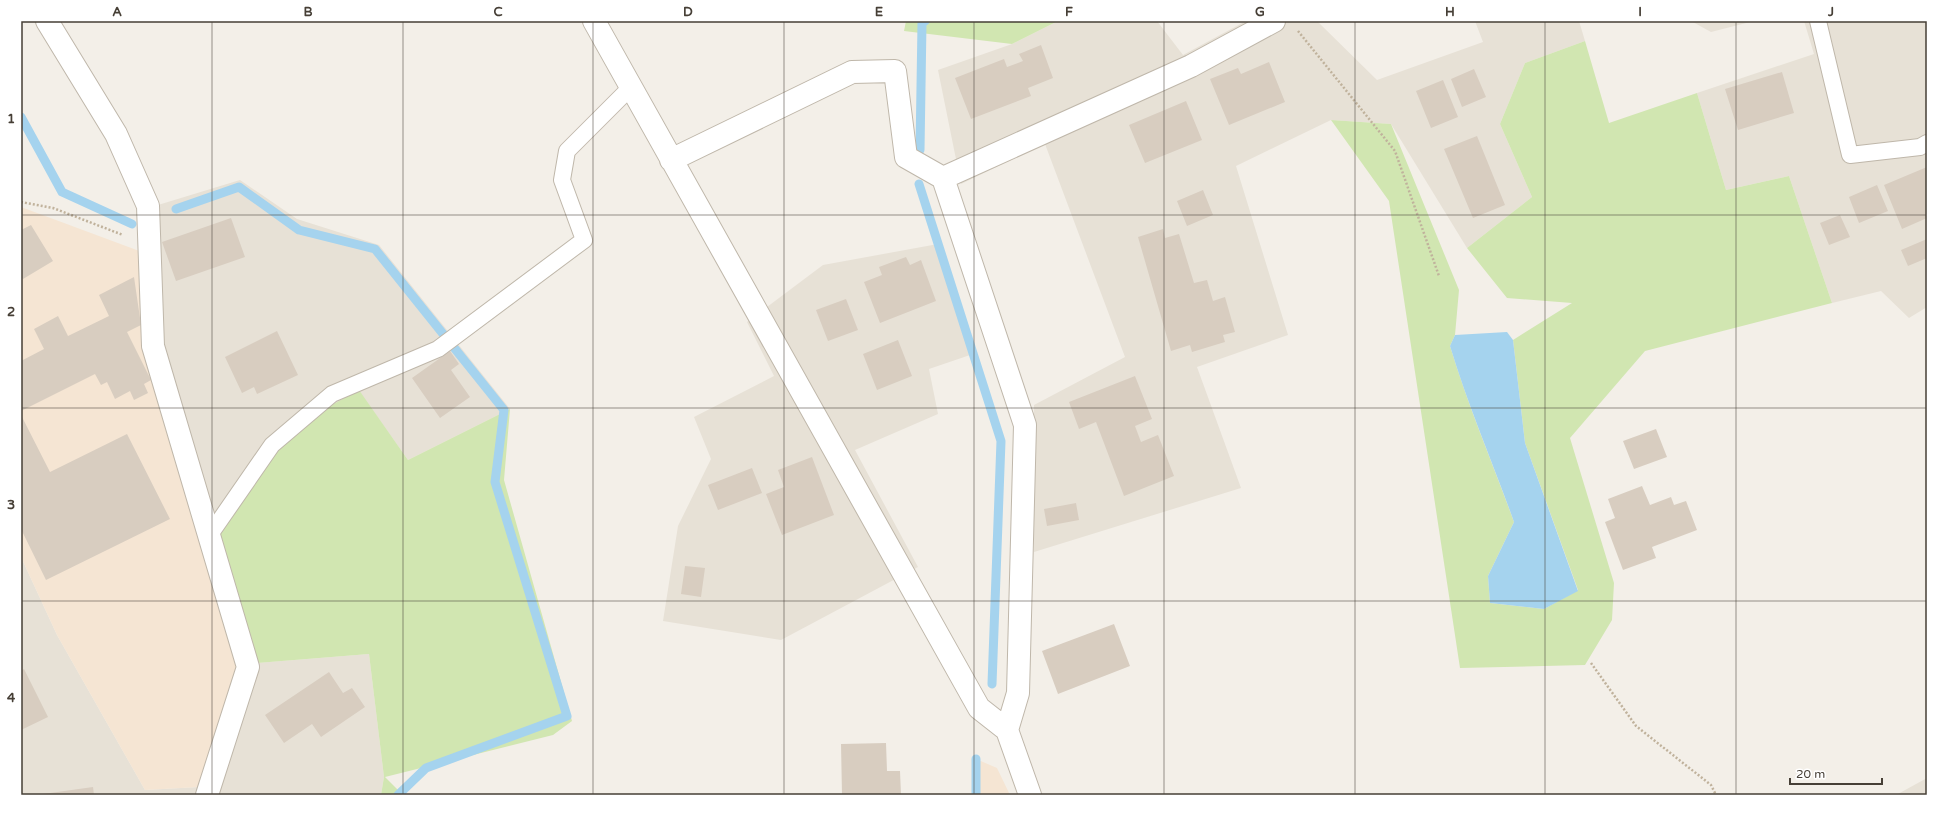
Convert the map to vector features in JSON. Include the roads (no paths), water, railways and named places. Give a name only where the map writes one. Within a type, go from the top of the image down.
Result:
[{"type":"street","points":[[47,21],[116,134],[148,206],[153,346],[248,666],[207,795]]},
{"type":"street","points":[[594,21],[978,708],[1007,730],[1030,795]]},
{"type":"street","points":[[943,178],[1191,66],[1274,21]]},
{"type":"street","points":[[671,160],[852,72],[895,71],[906,157],[943,178],[1025,425],[1018,693],[1007,730]]},
{"type":"lane","points":[[1818,21],[1850,155],[1920,147],[1927,143]]},
{"type":"lane","points":[[209,536],[272,445],[332,394],[438,349],[584,240],[562,180],[567,151],[631,87]]},
{"type":"water","points":[[1507,332],[1513,340],[1525,443],[1578,591],[1544,609],[1490,603],[1488,576],[1514,522],[1450,346],[1455,335]]},
{"type":"waterway","points":[[920,150],[922,23],[925,21]]},
{"type":"waterway","points":[[21,117],[62,192],[132,224]]},
{"type":"waterway","points":[[919,184],[1001,441],[992,684]]},
{"type":"waterway","points":[[176,209],[239,187],[299,230],[375,249],[504,410],[495,482],[567,716],[426,768],[398,795]]},
{"type":"waterway","points":[[976,759],[976,795]]}]
